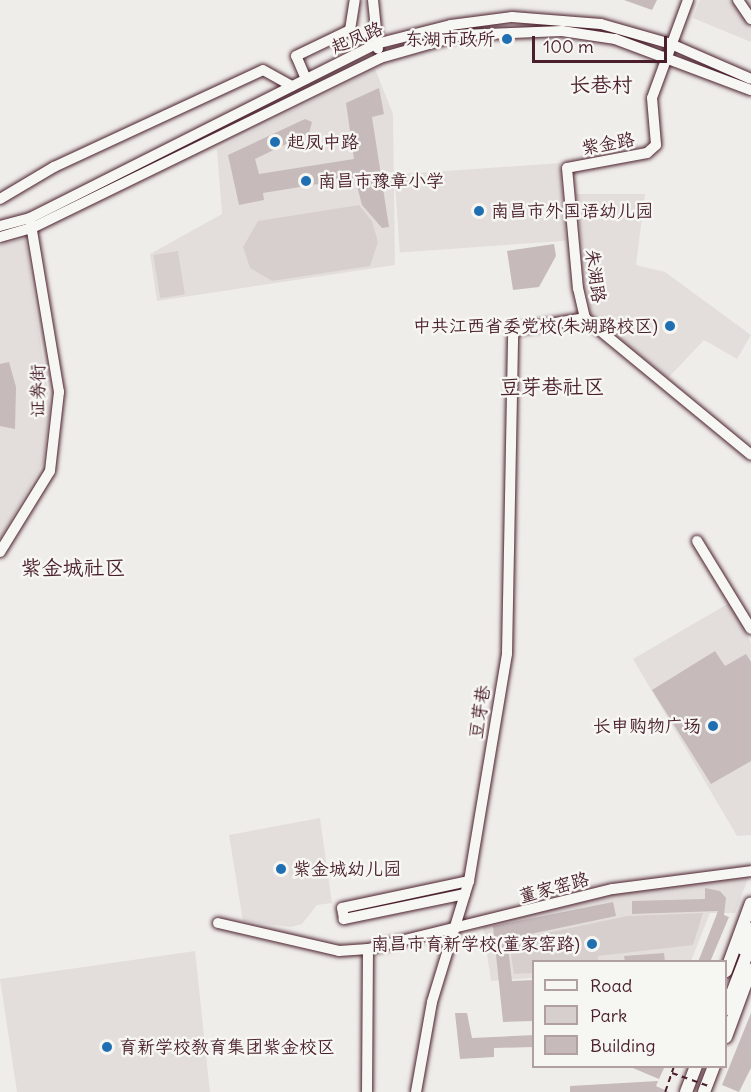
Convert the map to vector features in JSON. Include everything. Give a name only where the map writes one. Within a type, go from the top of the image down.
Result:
[{"type":"main road","points":[[727,990],[747,943],[751,903]]},
{"type":"main road","points":[[727,1006],[751,928]]},
{"type":"main road","points":[[727,970],[747,943]]},
{"type":"main road","points":[[727,1034],[751,969]]},
{"type":"main road","points":[[678,1092],[687,1068]]},
{"type":"main road","points":[[686,1092],[695,1068]]},
{"type":"main road","points":[[693,1092],[702,1068]]},
{"type":"main road","points":[[708,1090],[714,1068]]},
{"type":"street","points":[[306,79],[296,56],[350,30],[355,0]]},
{"type":"street","points":[[373,0],[376,44],[380,58]]},
{"type":"street","points":[[669,50],[688,0]]},
{"type":"street","points":[[738,0],[751,19]]},
{"type":"street","name":"起凤路","points":[[0,226],[31,223],[376,44],[512,17],[601,24],[751,79]]},
{"type":"street","name":"起凤路","points":[[0,237],[380,58],[461,35],[562,31],[669,50],[751,90]]},
{"type":"street","name":"紫金路","points":[[567,168],[647,153],[656,145],[652,98],[669,50]]},
{"type":"street","points":[[0,199],[54,167],[263,70],[292,86]]},
{"type":"street","name":"朱湖路","points":[[567,168],[585,318],[751,455]]},
{"type":"street","name":"证券街","points":[[0,552],[50,471],[59,392],[31,223]]},
{"type":"street","name":"豆芽巷","points":[[416,1092],[424,1034],[469,881],[507,654],[513,330],[585,318]]},
{"type":"street","points":[[697,541],[751,628]]},
{"type":"street","name":"董家窑路","points":[[218,923],[339,951],[368,949],[454,930],[612,889],[751,871]]},
{"type":"street","points":[[465,894],[344,919],[342,908],[469,881]]},
{"type":"street","points":[[367,1092],[368,949]]},
{"type":"path","points":[[665,1092],[673,1068]]},
{"type":"path","points":[[672,1073],[708,1090]]},
{"type":"shaded area","points":[[700,0],[751,0],[751,42],[693,18]]},
{"type":"shaded area","name":"南昌市豫章小学","points":[[375,69],[393,114],[395,265],[157,301],[150,254],[222,214],[217,149]]},
{"type":"shaded area","name":"南昌市外国语幼儿园","points":[[560,163],[565,241],[400,252],[394,175]]},
{"type":"shaded area","name":"中共江西省委党校(朱湖路校区)","points":[[576,194],[645,194],[636,265],[665,272],[751,335],[737,359],[704,340],[668,378],[591,317]]},
{"type":"shaded area","points":[[25,238],[50,407],[43,463],[0,539],[0,245]]},
{"type":"shaded area","points":[[731,602],[751,643],[751,835],[737,836],[633,659]]},
{"type":"shaded area","name":"紫金城幼儿园","points":[[320,818],[332,903],[317,905],[302,924],[291,927],[243,921],[229,835]]},
{"type":"shaded area","name":"南昌市育新学校(董家窑路)","points":[[749,876],[735,913],[710,913],[691,960],[532,960],[532,978],[491,981],[483,927],[611,893]]},
{"type":"shaded area","name":"育新学校教育集团紫金校区","points":[[195,951],[210,1092],[17,1092],[0,979]]},
{"type":"green space","points":[[359,205],[372,221],[378,242],[370,266],[272,281],[250,268],[243,247],[258,221]]},
{"type":"green space","points":[[178,251],[185,294],[160,298],[153,255]]},
{"type":"green space","points":[[703,913],[693,945],[598,956],[598,960],[532,960],[532,973],[514,974],[509,941],[627,916]]},
{"type":"building","points":[[624,0],[657,0],[652,10]]},
{"type":"building","points":[[379,88],[384,114],[372,117],[389,227],[382,228],[362,205],[355,178],[263,193],[264,200],[239,205],[228,155],[305,119],[312,122],[309,133],[255,159],[259,174],[354,159],[346,103]]},
{"type":"building","points":[[554,244],[556,256],[539,287],[513,290],[507,251]]},
{"type":"building","points":[[9,362],[16,387],[15,429],[0,426],[0,364]]},
{"type":"building","name":"长申购物广场","points":[[715,651],[725,666],[746,654],[751,662],[751,761],[711,784],[652,690]]},
{"type":"building","points":[[705,888],[720,891],[726,898],[724,915],[729,917],[711,960],[699,960],[718,911],[632,914],[632,901],[705,899]]},
{"type":"building","points":[[613,902],[616,916],[507,939],[512,981],[532,980],[532,1021],[503,1022],[493,926]]},
{"type":"building","points":[[664,953],[665,960],[625,960],[624,956]]},
{"type":"building","points":[[455,1013],[467,1013],[472,1038],[532,1035],[532,1047],[494,1048],[494,1057],[460,1059]]},
{"type":"building","points":[[751,1013],[751,1068],[739,1092],[722,1085]]},
{"type":"building","points":[[633,1068],[664,1068],[659,1079]]},
{"type":"building","points":[[658,1081],[656,1086],[669,1092],[570,1092],[570,1086]]},
{"type":"place","name":"东湖市政所","points":[[507,39]]},
{"type":"place","name":"起凤中路","points":[[275,142]]},
{"type":"place","name":"南昌市豫章小学","points":[[306,181]]},
{"type":"place","name":"南昌市外国语幼儿园","points":[[479,211]]},
{"type":"place","name":"中共江西省委党校(朱湖路校区)","points":[[670,326]]},
{"type":"place","name":"长申购物广场","points":[[713,726]]},
{"type":"place","name":"紫金城幼儿园","points":[[281,869]]},
{"type":"place","name":"南昌市育新学校(董家窑路)","points":[[592,944]]},
{"type":"place","name":"育新学校教育集团紫金校区","points":[[107,1047]]},
{"type":"district","name":"长巷村","points":[[601,85]]},
{"type":"district","name":"豆芽巷社区","points":[[552,387]]},
{"type":"district","name":"紫金城社区","points":[[73,568]]}]
